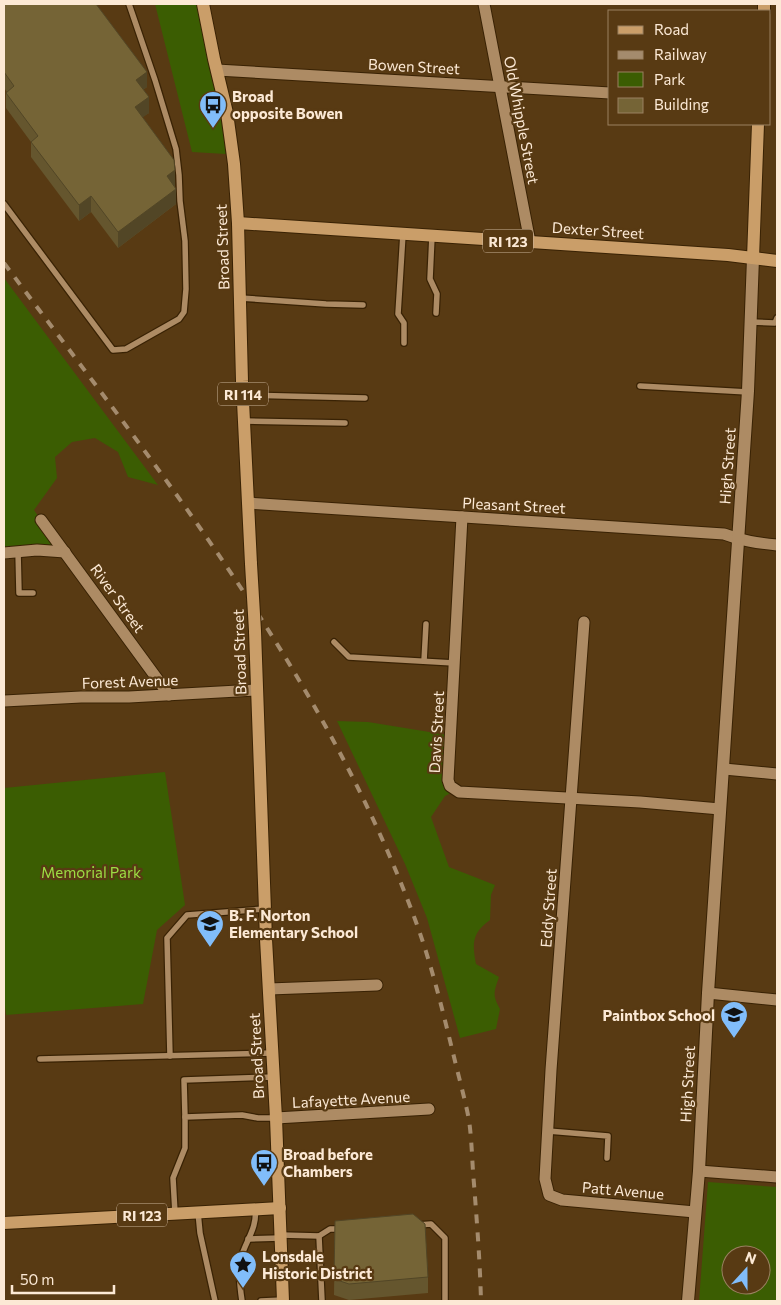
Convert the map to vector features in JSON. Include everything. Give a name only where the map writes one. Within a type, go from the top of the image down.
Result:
[{"type":"main road","name":"Broad Street","points":[[203,4],[227,112],[238,223],[244,421],[255,631],[265,909],[283,1301]]},
{"type":"main road","name":"High Street","points":[[753,258],[758,125]]},
{"type":"main road","name":"Dexter Street","points":[[238,223],[530,242],[777,261]]},
{"type":"main road","name":"RI 123","points":[[4,1223],[280,1208]]},
{"type":"street","name":"Old Whipple Street","points":[[484,4],[530,242]]},
{"type":"street","name":"Bowen Street","points":[[217,70],[608,93]]},
{"type":"street","name":"High Street","points":[[688,1301],[699,1171],[708,993],[748,392],[753,258]]},
{"type":"street","name":"Pleasant Street","points":[[248,503],[724,534],[738,540],[777,545]]},
{"type":"street","name":"Davis Street","points":[[462,517],[448,780],[450,786],[459,792],[640,802],[720,809]]},
{"type":"street","name":"River Street","points":[[41,520],[169,695]]},
{"type":"street","points":[[4,553],[37,550],[65,552]]},
{"type":"street","name":"Eddy Street","points":[[549,1195],[545,1180],[584,622]]},
{"type":"street","name":"Forest Avenue","points":[[4,701],[256,690]]},
{"type":"street","points":[[724,769],[777,774]]},
{"type":"street","points":[[269,989],[377,985]]},
{"type":"street","points":[[708,993],[777,1000]]},
{"type":"street","name":"Lafayette Avenue","points":[[276,1118],[428,1109]]},
{"type":"street","points":[[699,1171],[777,1177]]},
{"type":"street","name":"Patt Avenue","points":[[549,1195],[562,1200],[695,1212]]},
{"type":"lane","points":[[4,204],[113,350],[126,349],[179,319],[184,312],[186,289],[184,241],[176,149],[129,4]]},
{"type":"lane","points":[[403,234],[398,314],[404,324],[404,342]]},
{"type":"lane","points":[[432,236],[430,279],[437,294],[436,313]]},
{"type":"lane","points":[[240,298],[326,304],[363,304]]},
{"type":"lane","points":[[751,322],[775,323],[777,318]]},
{"type":"lane","points":[[640,386],[748,392]]},
{"type":"lane","points":[[243,395],[365,398]]},
{"type":"lane","points":[[244,421],[345,423]]},
{"type":"lane","points":[[18,552],[19,592],[33,593]]},
{"type":"lane","points":[[424,661],[426,624]]},
{"type":"lane","points":[[334,642],[348,658],[454,663]]},
{"type":"lane","points":[[170,1056],[167,938],[187,915],[265,909]]},
{"type":"lane","points":[[40,1059],[272,1053]]},
{"type":"lane","points":[[176,1213],[173,1178],[185,1148],[184,1080],[274,1077]]},
{"type":"lane","points":[[185,1117],[242,1115],[258,1118],[276,1118]]},
{"type":"lane","points":[[548,1131],[608,1136],[607,1158]]},
{"type":"lane","points":[[242,1301],[240,1281],[241,1260],[255,1223],[254,1209]]},
{"type":"lane","points":[[198,1212],[200,1233],[215,1301]]},
{"type":"lane","points":[[413,1225],[431,1224],[445,1238],[445,1301]]},
{"type":"lane","points":[[248,1239],[319,1236],[330,1230],[348,1228]]},
{"type":"lane","points":[[319,1236],[322,1301]]},
{"type":"lane","points":[[261,1301],[283,1301]]},
{"type":"green space","points":[[155,4],[199,4],[215,76],[227,150],[226,154],[192,152]]},
{"type":"green space","points":[[4,278],[158,485],[128,477],[118,452],[95,438],[72,442],[55,457],[57,478],[34,510],[58,546],[4,553]]},
{"type":"green space","points":[[337,721],[368,722],[448,735],[453,792],[445,796],[431,817],[449,867],[495,885],[491,895],[490,920],[477,934],[474,950],[476,964],[499,977],[495,993],[500,1009],[496,1029],[460,1038],[427,918],[405,864]]},
{"type":"green space","name":"Memorial Park","points":[[165,772],[185,905],[157,930],[143,1004],[6,1015],[4,998],[4,788]]},
{"type":"green space","points":[[708,1182],[777,1187],[777,1301],[699,1301]]},
{"type":"building","points":[[4,4],[96,4],[147,72],[136,80],[149,97],[135,107],[174,160],[175,170],[167,176],[176,189],[118,232],[91,196],[79,205],[31,142],[38,136],[6,93],[14,86],[4,72]]},
{"type":"building","points":[[413,1214],[425,1224],[428,1277],[349,1284],[334,1279],[335,1221]]},
{"type":"railway","points":[[4,263],[121,419],[234,578],[287,659],[335,744],[379,831],[416,922],[427,955],[467,1112],[470,1128],[481,1301]]},
{"type":"place","name":"Broad opposite Bowen","points":[[213,129]]},
{"type":"place","name":"B. F. Norton Elementary School","points":[[210,948]]},
{"type":"place","name":"Paintbox School","points":[[734,1039]]},
{"type":"place","name":"Broad before Chambers","points":[[264,1187]]},
{"type":"place","name":"Lonsdale Historic District","points":[[243,1289]]}]
